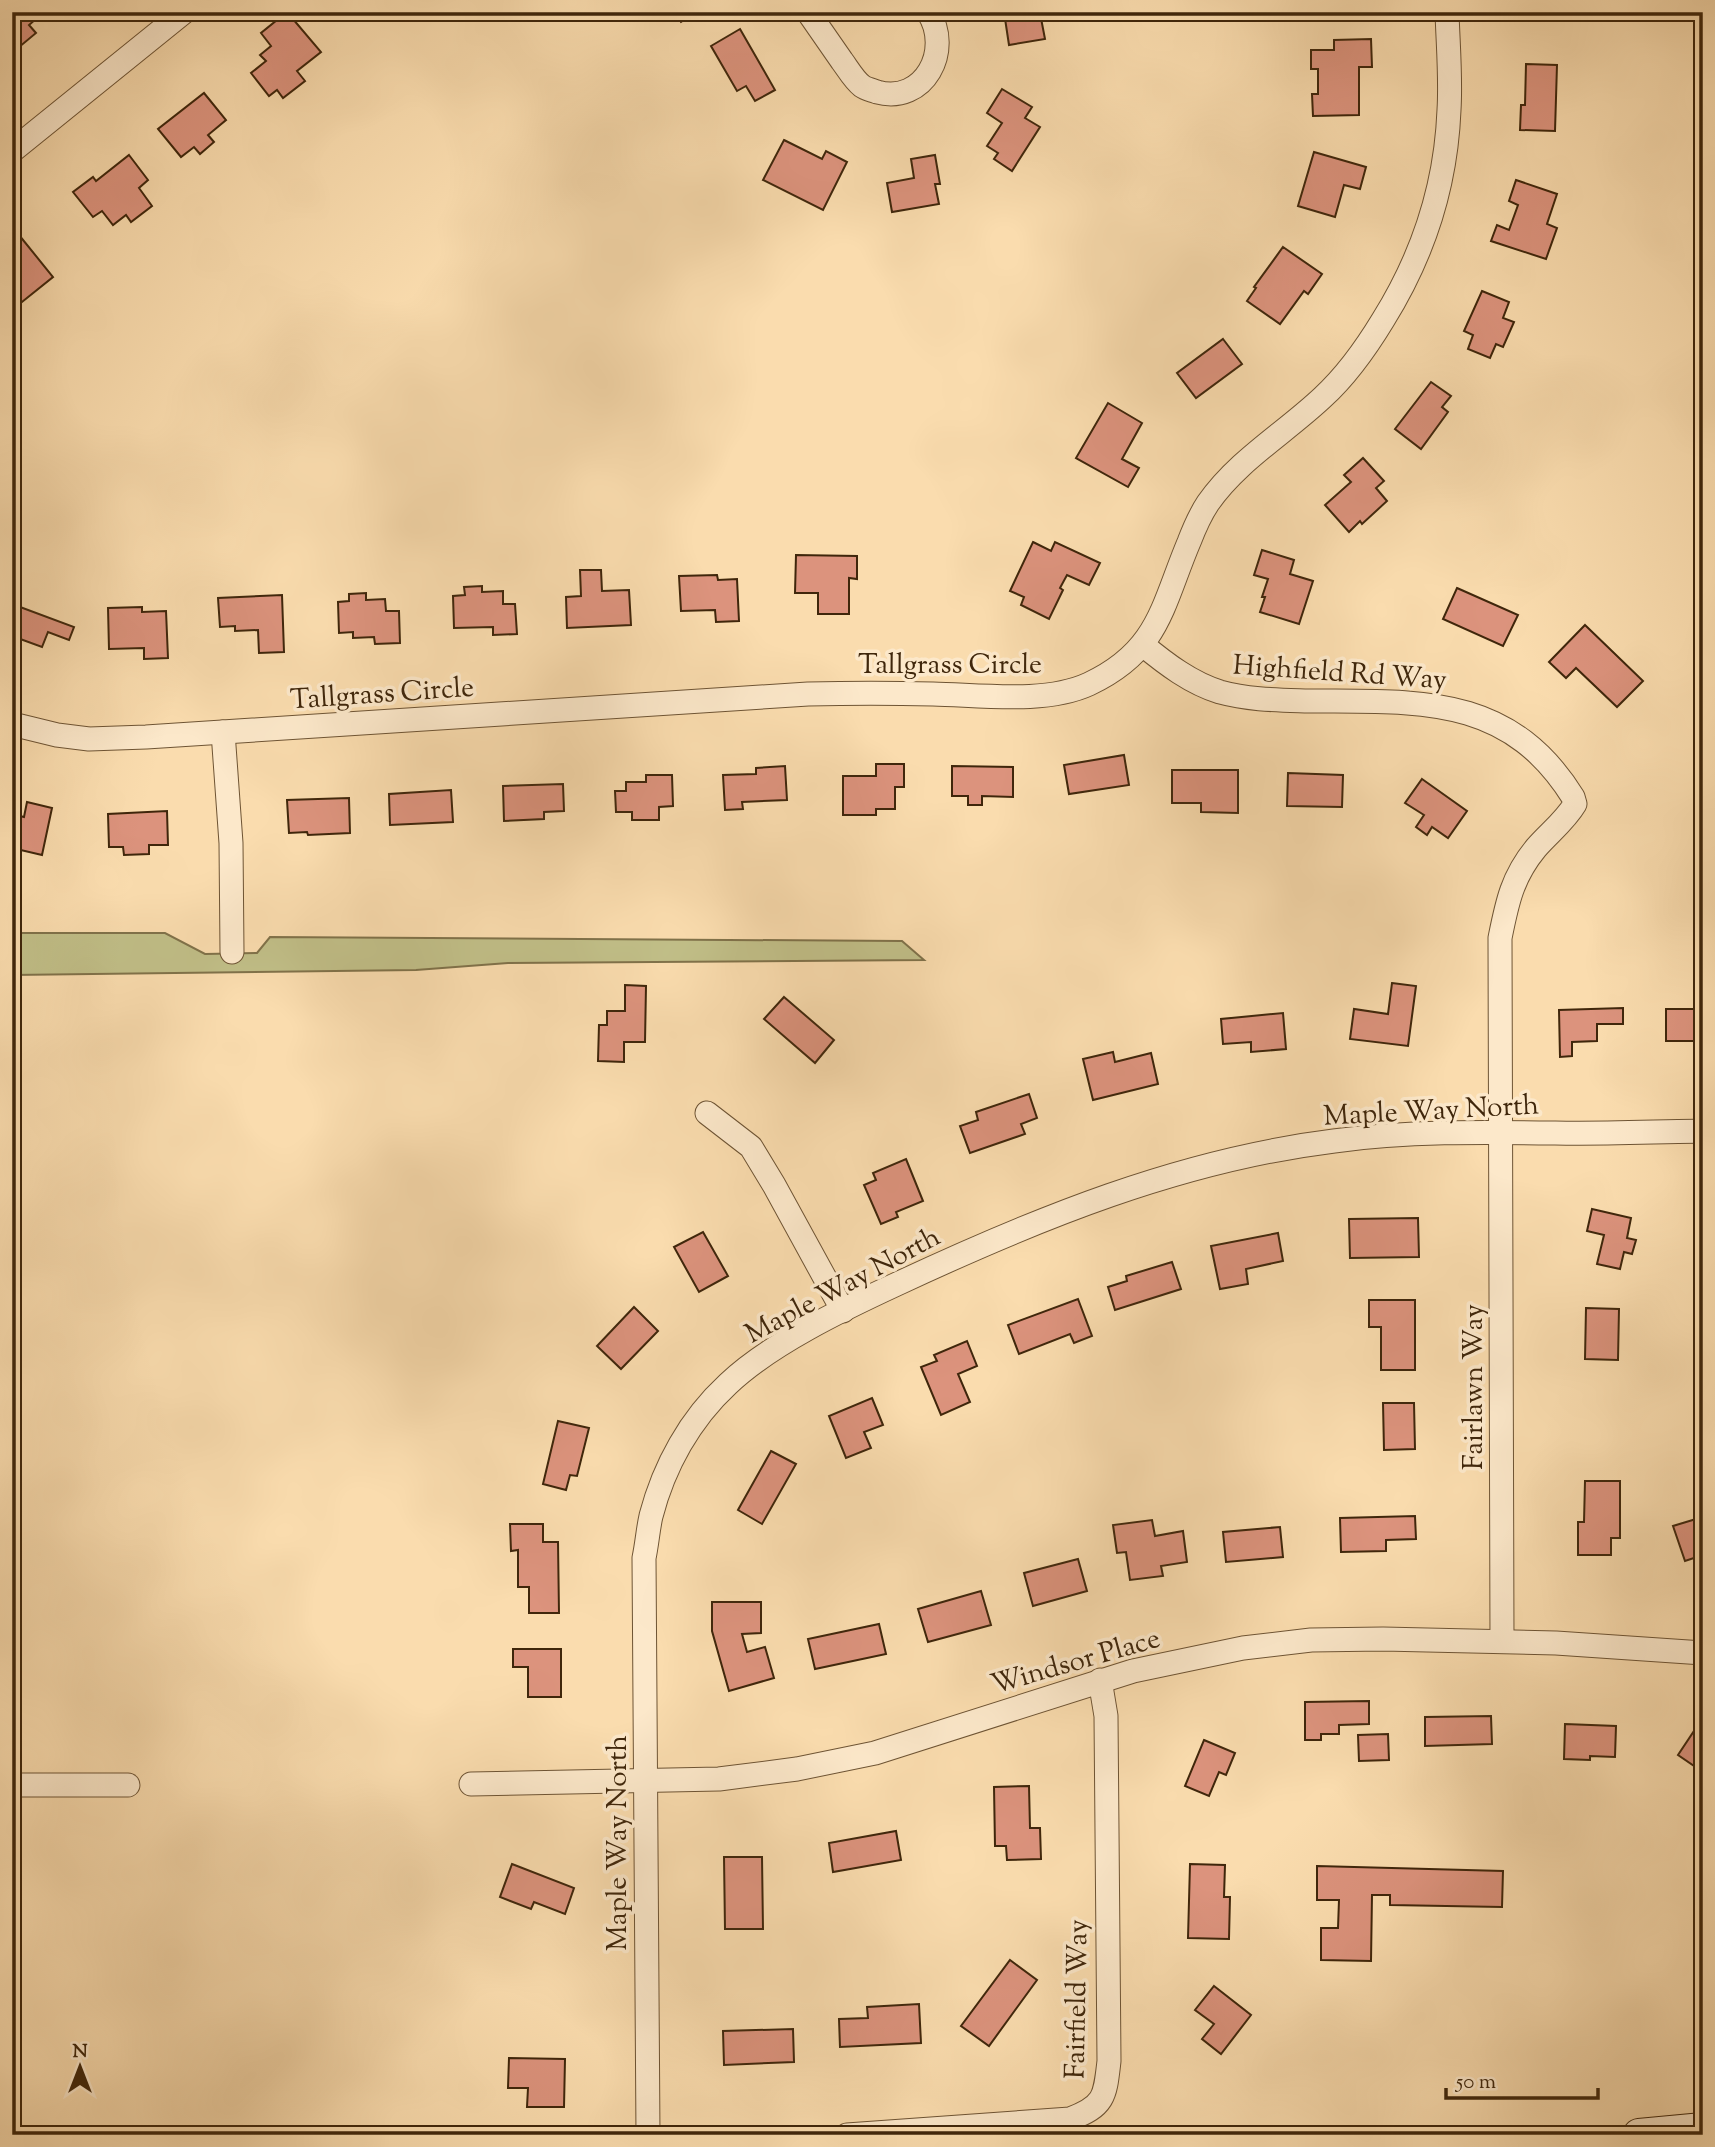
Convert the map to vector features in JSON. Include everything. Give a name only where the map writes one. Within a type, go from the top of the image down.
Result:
[{"type":"main road","points":[[1639,2135],[1703,2129]]},
{"type":"street","points":[[12,150],[184,12]]},
{"type":"street","points":[[808,12],[863,88],[884,93],[908,92],[926,79],[936,57],[937,37],[928,12]]},
{"type":"street","name":"Tallgrass Circle","points":[[12,724],[89,740],[808,694],[1043,695],[1087,685],[1124,663],[1143,645],[1161,616],[1181,559],[1206,506],[1242,464],[1317,403],[1341,378],[1369,344],[1401,292],[1424,240],[1442,175],[1449,109],[1447,12]]},
{"type":"street","name":"Highfield Rd Way","points":[[1143,645],[1191,680],[1218,691],[1247,698],[1404,702],[1451,708],[1481,716],[1525,742],[1546,761],[1564,783],[1575,804],[1521,869],[1510,891],[1500,938],[1501,1132]]},
{"type":"street","points":[[223,732],[231,843],[232,952]]},
{"type":"street","points":[[707,1113],[751,1147],[843,1311]]},
{"type":"street","name":"Maple Way North","points":[[648,2135],[644,1558],[651,1517],[668,1468],[690,1428],[727,1384],[778,1347],[843,1311],[965,1253],[1132,1186],[1209,1164],[1332,1141],[1451,1132],[1703,1131]]},
{"type":"street","name":"Fairlawn Way","points":[[1501,1132],[1502,1641]]},
{"type":"street","name":"Windsor Place","points":[[471,1784],[719,1779],[797,1769],[875,1753],[1100,1680],[1231,1650],[1311,1640],[1502,1641],[1703,1653]]},
{"type":"street","name":"Fairfield Way","points":[[847,2135],[1070,2119],[1089,2112],[1103,2096],[1109,2061],[1106,1716],[1100,1680]]},
{"type":"street","points":[[12,1786],[128,1785]]},
{"type":"shaded area","points":[[12,933],[165,933],[205,954],[257,953],[270,937],[902,941],[924,960],[508,963],[416,970],[12,975]]},
{"type":"building","points":[[12,12],[44,12],[29,25],[36,33],[18,48],[12,42]]},
{"type":"building","points":[[287,12],[321,52],[297,71],[305,81],[283,98],[277,90],[269,96],[251,73],[266,61],[260,55],[271,46],[261,33]]},
{"type":"building","points":[[674,12],[696,12],[681,22]]},
{"type":"building","points":[[1004,12],[1042,12],[1045,39],[1009,45]]},
{"type":"building","points":[[740,29],[775,90],[755,101],[746,86],[737,91],[711,46]]},
{"type":"building","points":[[1371,39],[1372,67],[1359,67],[1359,115],[1313,116],[1312,94],[1318,94],[1318,69],[1311,69],[1311,50],[1334,50],[1334,40]]},
{"type":"building","points":[[1526,64],[1557,65],[1555,131],[1520,130],[1521,105],[1525,105]]},
{"type":"building","points":[[1002,89],[1032,107],[1025,118],[1040,127],[1012,171],[994,159],[998,153],[987,146],[1002,123],[987,113]]},
{"type":"building","points":[[204,93],[226,120],[208,135],[214,142],[200,154],[194,147],[181,157],[158,129]]},
{"type":"building","points":[[784,140],[822,159],[826,151],[847,162],[823,210],[763,180]]},
{"type":"building","points":[[1314,152],[1366,167],[1360,189],[1344,185],[1335,217],[1298,206]]},
{"type":"building","points":[[129,155],[148,180],[139,188],[152,206],[131,222],[126,215],[113,225],[102,211],[93,217],[73,192],[93,177],[96,181]]},
{"type":"building","points":[[935,155],[940,184],[935,184],[939,204],[892,212],[887,183],[914,178],[911,159]]},
{"type":"building","points":[[1516,180],[1557,194],[1547,224],[1557,228],[1546,259],[1491,241],[1497,225],[1509,230],[1518,205],[1509,201]]},
{"type":"building","points":[[19,235],[53,277],[12,310],[12,241]]},
{"type":"building","points":[[1283,247],[1322,274],[1308,294],[1304,291],[1280,324],[1247,301]]},
{"type":"building","points":[[1482,291],[1509,302],[1503,318],[1514,322],[1503,347],[1496,344],[1490,358],[1468,349],[1473,335],[1464,331]]},
{"type":"building","points":[[1223,339],[1242,364],[1196,398],[1177,373]]},
{"type":"building","points":[[1431,382],[1451,396],[1442,407],[1448,412],[1421,449],[1395,429]]},
{"type":"building","points":[[1108,403],[1142,423],[1122,459],[1139,468],[1128,487],[1076,458]]},
{"type":"building","points":[[1363,458],[1384,481],[1376,488],[1387,501],[1349,532],[1325,505],[1351,482],[1344,475]]},
{"type":"building","points":[[1033,542],[1051,551],[1055,542],[1100,563],[1089,585],[1067,575],[1049,619],[1021,605],[1024,597],[1010,591]]},
{"type":"building","points":[[1262,550],[1294,560],[1290,574],[1313,581],[1299,624],[1260,612],[1268,579],[1254,575]]},
{"type":"building","points":[[796,555],[857,556],[857,579],[849,578],[849,614],[818,614],[818,593],[795,593]]},
{"type":"building","points":[[580,570],[601,570],[602,591],[629,590],[631,625],[567,628],[566,597],[581,596]]},
{"type":"building","points":[[717,575],[718,580],[737,579],[739,621],[716,622],[715,610],[681,611],[679,576]]},
{"type":"building","points":[[482,586],[482,592],[503,591],[503,604],[515,604],[517,634],[493,635],[493,627],[454,628],[453,596],[465,595],[464,587]]},
{"type":"building","points":[[1457,588],[1518,615],[1503,646],[1443,619]]},
{"type":"building","points":[[366,593],[366,600],[385,599],[386,611],[399,611],[400,643],[375,644],[374,637],[353,638],[353,632],[339,633],[338,602],[349,601],[349,594]]},
{"type":"building","points":[[282,595],[284,652],[259,653],[258,630],[235,631],[235,626],[220,627],[218,598]]},
{"type":"building","points":[[12,604],[74,627],[69,640],[48,632],[42,647],[12,636]]},
{"type":"building","points":[[142,607],[142,612],[166,611],[168,658],[144,659],[144,648],[109,649],[108,608]]},
{"type":"building","points":[[1585,625],[1643,681],[1617,707],[1576,668],[1566,678],[1549,662]]},
{"type":"building","points":[[1124,755],[1129,785],[1069,794],[1064,765]]},
{"type":"building","points":[[876,764],[904,764],[904,787],[895,787],[895,809],[876,809],[876,815],[843,815],[843,776],[876,776]]},
{"type":"building","points":[[785,766],[787,800],[742,802],[743,809],[725,810],[723,775],[756,774],[756,768]]},
{"type":"building","points":[[952,766],[1013,767],[1013,797],[982,796],[982,805],[968,805],[968,796],[952,796]]},
{"type":"building","points":[[1172,770],[1238,770],[1238,813],[1201,812],[1201,803],[1172,803]]},
{"type":"building","points":[[1288,773],[1343,775],[1342,807],[1287,806]]},
{"type":"building","points":[[646,775],[672,775],[673,806],[659,807],[659,820],[632,820],[632,812],[616,812],[615,791],[626,791],[626,782],[646,782]]},
{"type":"building","points":[[1422,779],[1467,811],[1448,838],[1432,827],[1427,835],[1416,827],[1424,815],[1405,803]]},
{"type":"building","points":[[563,784],[564,811],[544,812],[544,819],[504,821],[503,786]]},
{"type":"building","points":[[451,790],[453,822],[390,825],[389,794]]},
{"type":"building","points":[[349,798],[350,833],[289,833],[287,800]]},
{"type":"building","points":[[27,802],[52,808],[42,855],[12,848],[12,814],[24,817]]},
{"type":"building","points":[[167,811],[168,845],[149,845],[149,854],[124,855],[123,847],[109,847],[108,814]]},
{"type":"building","points":[[1392,983],[1416,986],[1408,1046],[1350,1039],[1354,1009],[1388,1014]]},
{"type":"building","points":[[625,985],[646,986],[645,1042],[624,1042],[624,1062],[598,1061],[599,1025],[607,1025],[607,1011],[625,1011]]},
{"type":"building","points":[[784,997],[834,1040],[815,1063],[764,1019]]},
{"type":"building","points":[[1623,1008],[1623,1024],[1597,1024],[1597,1041],[1572,1042],[1572,1056],[1560,1057],[1559,1010]]},
{"type":"building","points":[[1666,1009],[1703,1009],[1703,1041],[1666,1041]]},
{"type":"building","points":[[1283,1013],[1286,1049],[1251,1052],[1251,1042],[1223,1044],[1221,1019]]},
{"type":"building","points":[[1113,1052],[1115,1062],[1151,1053],[1158,1084],[1093,1100],[1083,1059]]},
{"type":"building","points":[[1029,1094],[1037,1118],[1021,1124],[1025,1134],[970,1153],[960,1126],[978,1120],[976,1112]]},
{"type":"building","points":[[906,1159],[923,1201],[896,1212],[898,1217],[881,1224],[864,1185],[876,1180],[873,1173]]},
{"type":"building","points":[[1592,1209],[1631,1218],[1627,1238],[1636,1240],[1632,1254],[1624,1252],[1620,1269],[1597,1264],[1604,1235],[1587,1231]]},
{"type":"building","points":[[1418,1218],[1419,1257],[1350,1258],[1349,1219]]},
{"type":"building","points":[[703,1232],[728,1276],[699,1292],[674,1247]]},
{"type":"building","points":[[1278,1233],[1283,1261],[1246,1269],[1248,1284],[1220,1289],[1211,1246]]},
{"type":"building","points":[[1172,1262],[1181,1289],[1115,1310],[1108,1287],[1127,1281],[1126,1276]]},
{"type":"building","points":[[1078,1299],[1092,1336],[1074,1343],[1070,1334],[1019,1354],[1008,1325]]},
{"type":"building","points":[[1369,1300],[1415,1300],[1415,1370],[1381,1370],[1381,1327],[1369,1327]]},
{"type":"building","points":[[634,1307],[658,1331],[621,1369],[597,1346]]},
{"type":"building","points":[[1586,1308],[1619,1309],[1618,1360],[1585,1359]]},
{"type":"building","points":[[967,1341],[977,1366],[958,1374],[970,1402],[941,1415],[921,1367],[937,1361],[934,1355]]},
{"type":"building","points":[[872,1398],[883,1425],[864,1432],[871,1448],[846,1458],[829,1416]]},
{"type":"building","points":[[1383,1403],[1414,1403],[1415,1449],[1384,1450]]},
{"type":"building","points":[[558,1421],[589,1428],[577,1476],[570,1475],[566,1490],[543,1484]]},
{"type":"building","points":[[771,1451],[796,1464],[762,1524],[738,1510]]},
{"type":"building","points":[[1585,1481],[1620,1481],[1620,1538],[1611,1538],[1611,1555],[1578,1555],[1578,1522],[1584,1522]]},
{"type":"building","points":[[1415,1516],[1416,1539],[1386,1540],[1386,1551],[1341,1552],[1340,1518]]},
{"type":"building","points":[[1696,1519],[1697,1522],[1703,1520],[1703,1555],[1685,1561],[1673,1526]]},
{"type":"building","points":[[1152,1520],[1155,1536],[1183,1531],[1187,1562],[1161,1566],[1163,1576],[1130,1580],[1126,1552],[1117,1553],[1113,1525]]},
{"type":"building","points":[[510,1524],[543,1524],[543,1542],[558,1542],[559,1613],[529,1613],[529,1587],[518,1587],[518,1550],[511,1551]]},
{"type":"building","points":[[1280,1527],[1283,1557],[1226,1562],[1223,1532]]},
{"type":"building","points":[[1078,1559],[1087,1591],[1033,1606],[1024,1573]]},
{"type":"building","points":[[981,1591],[991,1625],[928,1642],[918,1609]]},
{"type":"building","points":[[712,1602],[761,1602],[761,1633],[742,1634],[747,1652],[765,1647],[774,1678],[729,1691],[712,1631]]},
{"type":"building","points":[[879,1624],[886,1654],[815,1669],[808,1639]]},
{"type":"building","points":[[513,1649],[561,1649],[561,1697],[528,1697],[528,1667],[513,1667]]},
{"type":"building","points":[[1369,1701],[1369,1724],[1339,1725],[1339,1734],[1321,1734],[1321,1740],[1305,1740],[1305,1702]]},
{"type":"building","points":[[1491,1716],[1492,1744],[1425,1746],[1425,1717]]},
{"type":"building","points":[[1565,1724],[1616,1726],[1615,1757],[1564,1759]]},
{"type":"building","points":[[1694,1731],[1703,1737],[1703,1772],[1678,1755]]},
{"type":"building","points":[[1388,1734],[1389,1760],[1359,1761],[1358,1735]]},
{"type":"building","points":[[1204,1740],[1235,1753],[1226,1775],[1219,1772],[1209,1796],[1185,1786]]},
{"type":"building","points":[[1029,1786],[1030,1828],[1040,1828],[1041,1859],[1007,1860],[1006,1846],[995,1846],[994,1787]]},
{"type":"building","points":[[896,1831],[901,1860],[833,1872],[829,1843]]},
{"type":"building","points":[[724,1857],[762,1857],[763,1929],[725,1929]]},
{"type":"building","points":[[512,1864],[574,1888],[565,1914],[534,1902],[531,1909],[500,1897]]},
{"type":"building","points":[[1190,1864],[1225,1865],[1224,1897],[1230,1897],[1229,1939],[1188,1938]]},
{"type":"building","points":[[1317,1866],[1503,1871],[1502,1907],[1390,1905],[1390,1895],[1372,1895],[1371,1961],[1321,1960],[1321,1928],[1338,1928],[1339,1900],[1317,1900]]},
{"type":"building","points":[[1010,1960],[1037,1980],[989,2046],[961,2026]]},
{"type":"building","points":[[1214,1986],[1251,2015],[1221,2054],[1202,2039],[1214,2024],[1195,2010]]},
{"type":"building","points":[[919,2004],[921,2043],[840,2047],[839,2019],[868,2018],[867,2007]]},
{"type":"building","points":[[793,2029],[794,2062],[724,2065],[723,2031]]},
{"type":"building","points":[[509,2058],[565,2059],[564,2107],[527,2107],[528,2088],[508,2088]]}]
